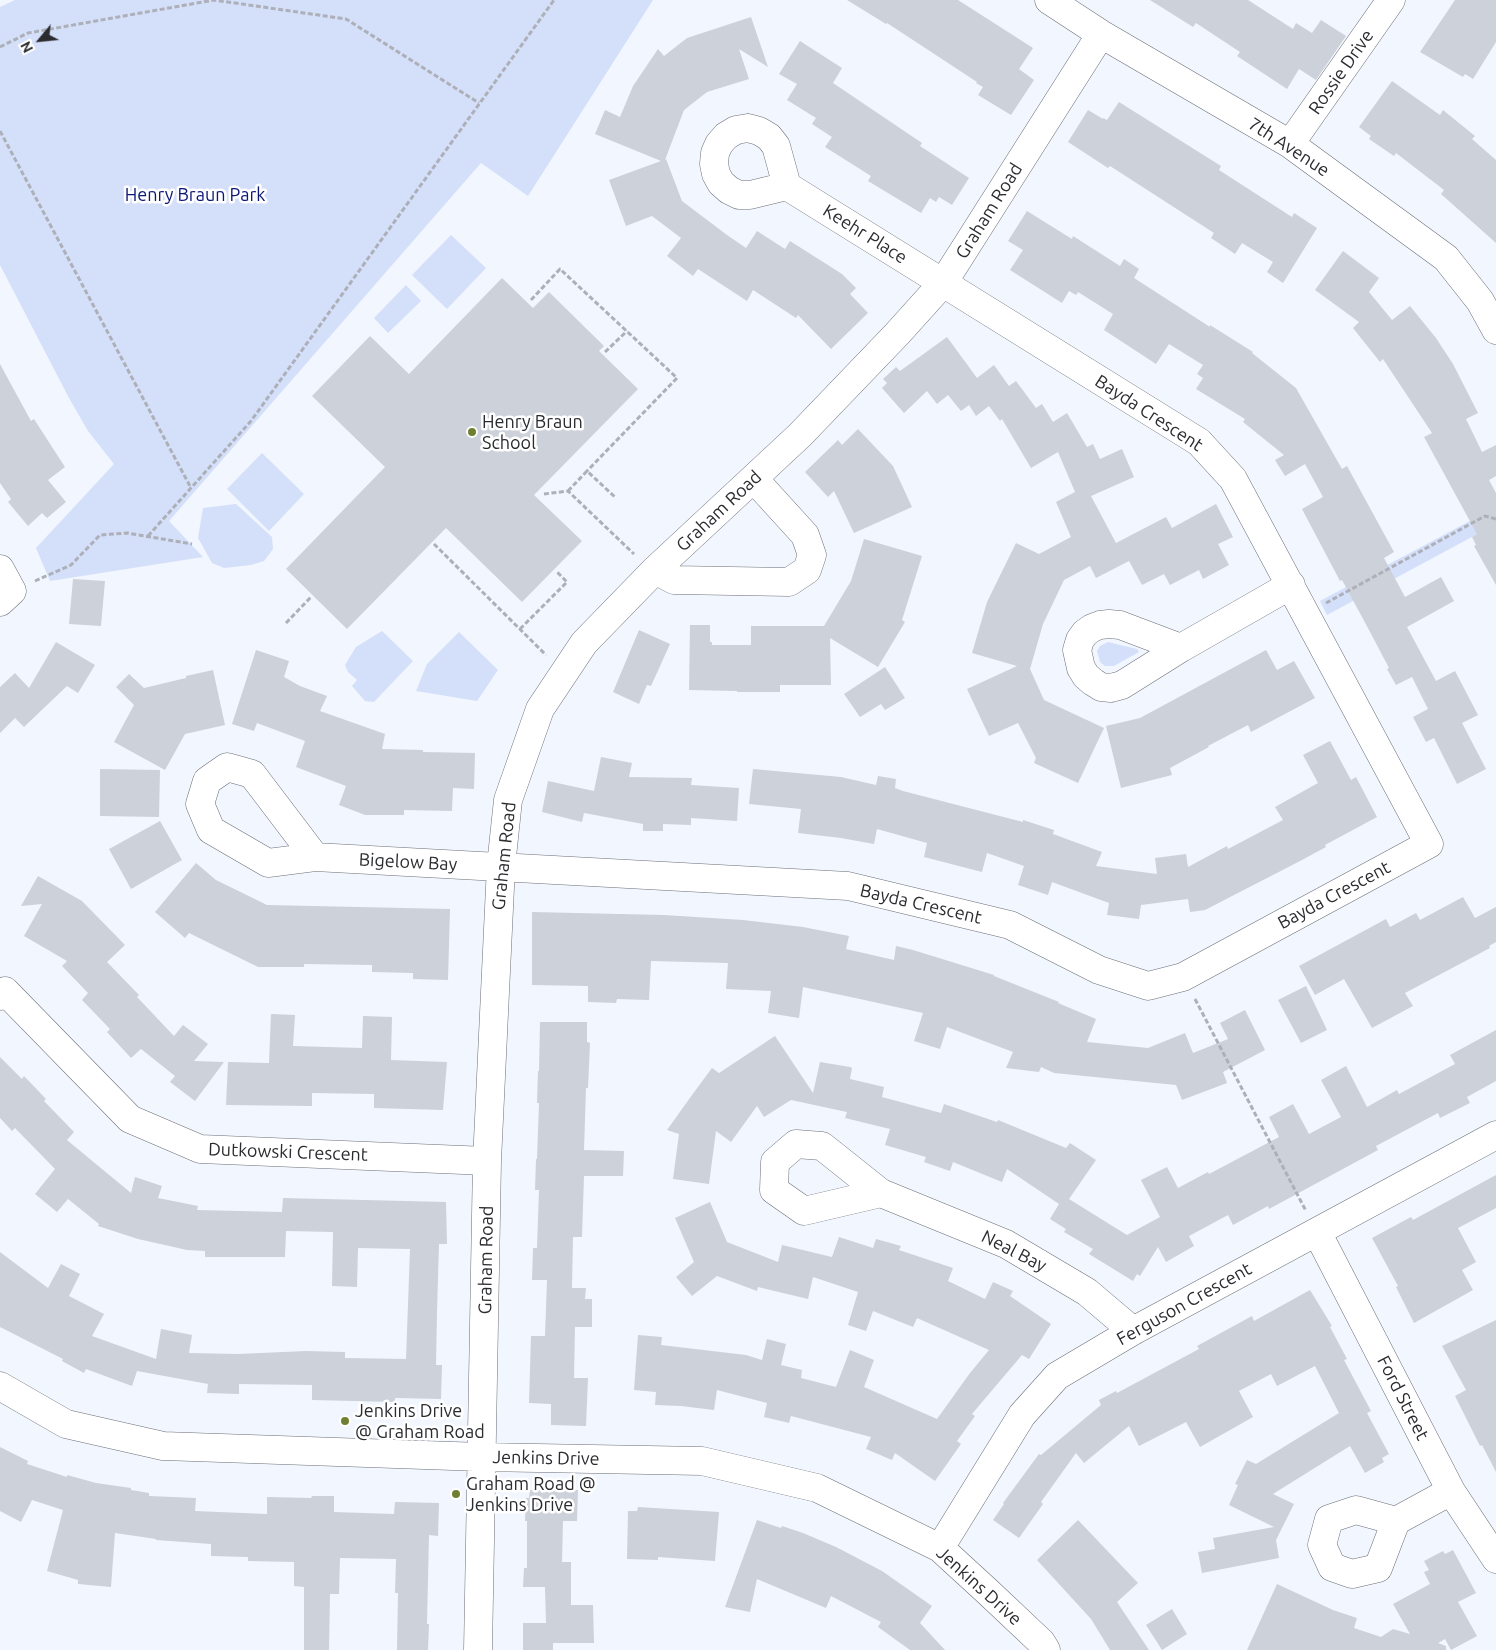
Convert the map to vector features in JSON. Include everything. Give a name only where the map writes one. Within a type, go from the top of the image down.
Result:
[{"type":"street","name":"7th Avenue","points":[[1049,0],[1101,34],[1290,144],[1446,258],[1480,301],[1496,330]]},
{"type":"street","name":"Rossie Drive","points":[[1290,144],[1392,0]]},
{"type":"street","name":"Graham Road","points":[[478,1650],[487,1161],[500,866],[508,800],[540,710],[584,643],[654,571],[807,428],[943,283],[1101,34]]},
{"type":"street","name":"Keehr Place","points":[[787,186],[943,283]]},
{"type":"street","name":"Bayda Crescent","points":[[500,866],[848,886],[1010,925],[1099,970],[1148,986],[1183,977],[1429,844],[1233,479],[1199,442],[943,283]]},
{"type":"street","points":[[654,571],[674,580],[789,582],[807,570],[812,555],[805,535],[754,479]]},
{"type":"street","points":[[1181,648],[1291,586]]},
{"type":"street","name":"Bigelow Bay","points":[[314,857],[500,866]]},
{"type":"street","name":"Dutkowski Crescent","points":[[0,996],[5,991],[130,1119],[200,1149],[487,1161]]},
{"type":"street","name":"Ferguson Crescent","points":[[940,1548],[1022,1415],[1058,1376],[1133,1331],[1496,1135]]},
{"type":"street","name":"Neal Bay","points":[[881,1194],[1006,1244],[1087,1292],[1133,1331]]},
{"type":"street","name":"Ford Street","points":[[1318,1232],[1451,1491],[1496,1559]]},
{"type":"street","name":"Jenkins Drive","points":[[0,1386],[66,1424],[163,1446],[482,1457],[702,1461],[817,1488],[940,1548],[1034,1636],[1046,1650]]},
{"type":"street","points":[[1396,1521],[1451,1491]]},
{"type":"path","points":[[0,47],[28,34],[214,0],[346,19],[479,103]]},
{"type":"path","points":[[148,536],[251,421],[554,0]]},
{"type":"path","points":[[0,131],[191,488]]},
{"type":"path","points":[[531,300],[560,269],[677,378],[568,491],[544,494]]},
{"type":"path","points":[[605,352],[627,331]]},
{"type":"path","points":[[587,471],[616,498]]},
{"type":"path","points":[[568,491],[654,571]]},
{"type":"path","points":[[1307,614],[1486,516],[1496,519]]},
{"type":"path","points":[[4,588],[71,565],[100,535],[128,533],[192,544]]},
{"type":"path","points":[[434,544],[564,672]]},
{"type":"path","points":[[520,629],[567,582],[556,572]]},
{"type":"path","points":[[286,623],[311,597]]},
{"type":"path","points":[[1183,977],[1318,1232]]},
{"type":"green space","name":"Henry Braun Park","points":[[15,0],[653,0],[528,196],[481,163],[169,521],[203,557],[50,581],[36,548],[114,464],[88,431],[69,398],[0,265],[0,7]]},
{"type":"green space","points":[[451,235],[486,268],[447,309],[412,275]]},
{"type":"green space","points":[[406,285],[421,301],[388,333],[374,318]]},
{"type":"green space","points":[[262,453],[304,494],[269,531],[227,489]]},
{"type":"green space","points":[[236,504],[272,537],[273,549],[264,561],[251,565],[224,568],[212,563],[198,538],[203,508]]},
{"type":"green space","points":[[1496,507],[1496,524],[1327,615],[1320,601]]},
{"type":"green space","points":[[382,631],[413,661],[374,702],[365,701],[352,686],[357,680],[348,672],[345,665],[356,647]]},
{"type":"green space","points":[[459,632],[498,670],[477,701],[416,691],[427,664]]},
{"type":"green space","points":[[1108,642],[1137,649],[1139,652],[1114,666],[1105,666],[1100,662],[1097,651],[1100,646]]},
{"type":"building","points":[[847,0],[958,0],[1033,48],[1019,69],[1034,80],[1011,115],[978,95],[983,87],[977,82],[887,23]]},
{"type":"building","points":[[1150,0],[1248,0],[1293,29],[1296,23],[1312,33],[1321,20],[1346,36],[1316,80],[1299,69],[1287,89],[1237,56],[1240,52],[1196,23],[1193,27]]},
{"type":"building","points":[[1455,0],[1496,0],[1496,42],[1473,79],[1465,74],[1463,77],[1420,52]]},
{"type":"building","points":[[751,17],[768,67],[739,49],[749,79],[707,92],[684,110],[665,160],[682,201],[746,248],[757,231],[785,249],[790,241],[842,274],[856,288],[850,294],[868,313],[831,349],[798,315],[796,318],[753,290],[747,301],[698,269],[693,276],[667,256],[681,238],[652,216],[626,226],[609,180],[661,161],[595,134],[605,110],[620,117],[633,86],[658,49],[664,56],[687,38]]},
{"type":"building","points":[[800,41],[842,68],[833,83],[922,143],[920,146],[969,178],[952,205],[939,197],[936,202],[930,198],[921,213],[868,181],[871,176],[825,147],[832,137],[812,124],[816,118],[787,100],[797,84],[779,74]]},
{"type":"building","points":[[1392,81],[1440,115],[1443,110],[1475,136],[1472,139],[1496,160],[1496,243],[1441,194],[1444,190],[1396,153],[1394,156],[1369,139],[1371,136],[1359,127]]},
{"type":"building","points":[[1119,102],[1221,166],[1219,170],[1292,217],[1294,213],[1317,228],[1283,283],[1267,272],[1273,262],[1242,243],[1235,254],[1211,238],[1214,233],[1110,166],[1108,168],[1068,142],[1088,110],[1107,120]]},
{"type":"building","points":[[1027,211],[1072,239],[1073,236],[1120,266],[1124,259],[1139,269],[1134,278],[1253,352],[1296,388],[1342,469],[1347,466],[1394,552],[1384,558],[1405,597],[1441,577],[1454,601],[1407,627],[1436,681],[1455,671],[1478,715],[1462,723],[1486,769],[1457,784],[1434,738],[1426,742],[1413,717],[1428,709],[1412,677],[1396,685],[1369,630],[1342,580],[1340,581],[1302,509],[1323,497],[1305,464],[1285,476],[1275,460],[1284,455],[1243,422],[1245,419],[1196,389],[1203,378],[1197,374],[1203,365],[1169,344],[1156,364],[1104,330],[1113,314],[1078,292],[1076,295],[1069,291],[1062,303],[1010,270],[1023,250],[1008,241]]},
{"type":"building","points":[[1343,251],[1379,278],[1369,292],[1392,320],[1410,306],[1436,338],[1453,364],[1478,413],[1466,419],[1482,452],[1496,445],[1496,476],[1489,480],[1496,493],[1496,585],[1474,546],[1476,545],[1472,537],[1477,534],[1424,437],[1432,433],[1383,359],[1380,362],[1353,328],[1359,322],[1315,290]]},
{"type":"building","name":"Henry Braun School","points":[[502,278],[533,308],[549,292],[604,346],[599,351],[638,389],[534,495],[582,541],[522,602],[446,528],[347,629],[286,569],[385,467],[312,396],[370,336],[409,374]]},
{"type":"building","points":[[947,337],[977,378],[994,365],[1009,386],[1016,381],[1036,408],[1042,404],[1053,422],[1067,413],[1087,447],[1093,444],[1100,459],[1122,449],[1134,477],[1091,496],[1116,543],[1166,517],[1172,528],[1216,504],[1233,537],[1218,544],[1229,565],[1203,579],[1199,570],[1170,585],[1164,574],[1142,585],[1129,561],[1096,578],[1090,566],[1064,580],[1043,624],[1030,669],[1044,700],[1104,728],[1078,783],[1034,763],[1036,758],[1018,723],[989,736],[967,689],[1017,666],[972,653],[987,602],[1016,543],[1039,554],[1071,537],[1056,502],[1075,492],[1058,452],[1031,468],[1002,419],[1000,421],[989,406],[976,416],[969,405],[961,411],[948,395],[937,404],[927,391],[904,413],[882,388],[887,383],[883,379],[896,367],[900,371]]},
{"type":"building","points":[[0,364],[31,421],[34,419],[65,467],[48,480],[66,502],[47,518],[42,513],[28,526],[8,502],[11,499],[0,483]]},
{"type":"building","points":[[858,429],[893,466],[912,507],[854,533],[834,491],[828,497],[805,472],[838,440],[842,445]]},
{"type":"building","points":[[864,539],[922,556],[902,620],[905,622],[878,667],[830,638],[831,685],[780,685],[780,692],[689,690],[690,625],[710,625],[710,642],[712,642],[712,645],[751,645],[751,626],[824,626],[851,581]]},
{"type":"building","points":[[73,579],[105,581],[101,626],[69,624]]},
{"type":"building","points":[[639,630],[670,644],[651,686],[647,685],[639,704],[613,692]]},
{"type":"building","points":[[56,642],[95,665],[78,693],[67,686],[24,727],[15,718],[0,733],[0,687],[15,673],[29,688]]},
{"type":"building","points":[[256,650],[289,661],[284,677],[300,686],[327,696],[320,711],[385,734],[382,749],[475,753],[474,789],[453,788],[452,811],[404,810],[404,815],[365,815],[339,805],[346,786],[296,767],[305,741],[257,723],[254,731],[232,724]]},
{"type":"building","points":[[1266,650],[1277,670],[1294,661],[1315,698],[1251,732],[1248,725],[1208,746],[1170,768],[1172,775],[1121,788],[1106,726],[1140,718]]},
{"type":"building","points":[[885,667],[905,698],[885,710],[881,704],[860,717],[844,694]]},
{"type":"building","points":[[213,670],[225,725],[185,734],[165,770],[114,742],[134,705],[116,687],[129,674],[144,688]]},
{"type":"building","points":[[1330,741],[1351,780],[1356,777],[1377,817],[1325,845],[1326,847],[1302,860],[1205,910],[1190,912],[1188,899],[1141,905],[1139,919],[1107,915],[1109,903],[1052,882],[1048,895],[1018,885],[1024,866],[987,853],[982,872],[924,857],[927,843],[877,829],[874,844],[798,833],[801,809],[749,804],[753,769],[841,777],[876,785],[878,776],[896,779],[895,788],[903,791],[1023,822],[1023,820],[1054,830],[1053,834],[1102,852],[1096,866],[1157,874],[1155,858],[1186,854],[1188,867],[1227,846],[1228,849],[1283,820],[1275,807],[1318,783],[1303,755]]},
{"type":"building","points":[[601,757],[632,763],[629,777],[692,778],[691,785],[739,788],[737,821],[691,818],[691,825],[663,824],[663,831],[643,831],[643,824],[584,813],[582,822],[542,812],[548,781],[594,791]]},
{"type":"building","points":[[100,769],[160,770],[159,817],[100,816]]},
{"type":"building","points":[[160,821],[182,860],[131,889],[109,849]]},
{"type":"building","points":[[196,863],[216,880],[267,905],[450,909],[448,980],[413,979],[413,973],[372,972],[372,965],[304,964],[304,967],[258,967],[189,933],[185,938],[155,912]]},
{"type":"building","points":[[38,876],[82,901],[125,945],[107,962],[139,995],[137,997],[174,1036],[183,1025],[208,1044],[194,1061],[224,1062],[195,1101],[170,1082],[175,1076],[141,1049],[131,1058],[107,1032],[110,1029],[82,1000],[88,993],[62,966],[67,961],[24,936],[42,904],[21,906]]},
{"type":"building","points":[[1463,897],[1475,918],[1496,907],[1496,942],[1489,946],[1490,948],[1405,993],[1413,1006],[1372,1028],[1344,979],[1315,995],[1299,966],[1386,919],[1390,927],[1416,913],[1420,920]]},
{"type":"building","points":[[532,912],[664,915],[743,920],[803,927],[849,936],[846,949],[894,960],[896,946],[994,975],[1096,1019],[1087,1042],[1148,1048],[1185,1033],[1193,1053],[1228,1039],[1220,1023],[1245,1010],[1265,1050],[1223,1072],[1227,1083],[1182,1100],[1176,1085],[1054,1073],[1041,1067],[1039,1072],[1006,1068],[1013,1052],[947,1027],[940,1049],[914,1041],[923,1013],[803,987],[799,1018],[768,1013],[771,991],[726,989],[728,963],[651,961],[649,1000],[617,999],[616,1003],[588,1002],[588,986],[532,985]]},
{"type":"building","points":[[1306,986],[1327,1030],[1301,1043],[1278,1000]]},
{"type":"building","points":[[271,1014],[295,1015],[293,1046],[362,1048],[363,1016],[392,1017],[391,1060],[447,1062],[443,1110],[374,1108],[374,1094],[312,1093],[312,1106],[226,1105],[228,1062],[269,1063]]},
{"type":"building","points":[[540,1022],[587,1022],[587,1042],[590,1043],[584,1150],[624,1151],[623,1176],[584,1176],[582,1237],[573,1237],[572,1288],[586,1288],[585,1299],[592,1299],[592,1327],[575,1327],[574,1378],[588,1378],[586,1426],[551,1425],[551,1404],[529,1403],[531,1336],[545,1336],[547,1280],[532,1280],[533,1248],[537,1248],[539,1190],[535,1190]]},
{"type":"building","points":[[1496,1030],[1496,1081],[1467,1097],[1470,1103],[1440,1118],[1438,1113],[1376,1146],[1378,1150],[1269,1209],[1268,1206],[1233,1225],[1228,1215],[1189,1236],[1194,1246],[1166,1262],[1158,1247],[1140,1276],[1137,1274],[1133,1281],[1089,1254],[1093,1249],[1064,1232],[1066,1229],[1050,1219],[1059,1204],[1007,1169],[1002,1182],[953,1162],[950,1171],[924,1162],[926,1157],[885,1145],[890,1129],[845,1118],[847,1112],[791,1100],[764,1117],[757,1106],[731,1142],[716,1131],[709,1184],[673,1179],[679,1134],[667,1130],[712,1068],[719,1073],[775,1036],[813,1093],[820,1062],[850,1067],[852,1068],[850,1079],[884,1087],[882,1097],[941,1113],[944,1104],[997,1122],[998,1120],[1066,1148],[1070,1143],[1096,1160],[1069,1199],[1127,1235],[1160,1217],[1141,1180],[1167,1167],[1178,1188],[1208,1172],[1209,1174],[1279,1137],[1269,1117],[1293,1104],[1309,1134],[1341,1117],[1321,1080],[1346,1066],[1367,1107],[1397,1090],[1399,1094],[1455,1064],[1450,1055]]},
{"type":"building","points":[[0,1057],[22,1079],[24,1076],[46,1099],[44,1101],[74,1132],[67,1140],[131,1193],[135,1177],[162,1186],[158,1198],[198,1206],[197,1210],[282,1212],[283,1198],[446,1202],[447,1244],[439,1244],[437,1312],[436,1365],[442,1365],[441,1399],[395,1398],[395,1402],[312,1400],[312,1385],[239,1384],[239,1394],[207,1393],[208,1384],[137,1371],[132,1386],[86,1369],[84,1373],[62,1361],[63,1359],[0,1327],[0,1252],[48,1288],[61,1264],[80,1274],[69,1296],[104,1314],[92,1336],[156,1359],[161,1329],[192,1335],[189,1353],[345,1352],[345,1358],[406,1359],[410,1249],[358,1248],[357,1287],[332,1286],[333,1232],[286,1231],[285,1257],[205,1257],[205,1251],[187,1250],[138,1239],[98,1226],[99,1224],[68,1199],[57,1212],[35,1194],[55,1169],[15,1128],[12,1131],[0,1118]]},
{"type":"building","points":[[1496,1175],[1496,1208],[1458,1228],[1476,1262],[1462,1270],[1473,1290],[1414,1323],[1396,1287],[1398,1286],[1372,1238],[1411,1217],[1413,1220]]},
{"type":"building","points":[[710,1202],[727,1242],[778,1262],[782,1245],[832,1257],[839,1237],[873,1248],[876,1239],[901,1246],[899,1250],[953,1268],[948,1281],[985,1299],[993,1282],[1013,1291],[1010,1296],[1051,1324],[1029,1359],[1022,1355],[972,1414],[975,1416],[957,1441],[961,1444],[935,1481],[895,1453],[892,1460],[866,1449],[871,1437],[791,1416],[789,1423],[764,1417],[767,1403],[717,1390],[714,1410],[655,1405],[656,1392],[634,1390],[638,1335],[662,1337],[661,1345],[746,1355],[762,1360],[767,1339],[786,1344],[781,1365],[802,1370],[801,1378],[836,1387],[850,1350],[874,1360],[864,1387],[937,1419],[989,1350],[917,1318],[913,1327],[873,1311],[866,1331],[848,1325],[858,1292],[813,1277],[808,1299],[758,1287],[757,1291],[717,1276],[692,1296],[676,1277],[694,1262],[675,1218]]},
{"type":"building","points":[[1310,1290],[1332,1326],[1330,1327],[1347,1359],[1344,1360],[1371,1411],[1367,1413],[1389,1454],[1382,1458],[1384,1462],[1365,1473],[1350,1446],[1273,1494],[1294,1504],[1276,1540],[1279,1558],[1202,1573],[1198,1552],[1215,1549],[1213,1538],[1274,1527],[1229,1505],[1238,1485],[1235,1484],[1247,1460],[1256,1464],[1339,1413],[1315,1366],[1277,1386],[1271,1374],[1239,1391],[1253,1417],[1200,1447],[1186,1422],[1139,1446],[1129,1426],[1084,1463],[1076,1453],[1041,1502],[1043,1504],[1019,1538],[993,1520],[1003,1503],[1039,1454],[1041,1455],[1101,1405],[1099,1400],[1116,1391],[1117,1393],[1199,1349],[1197,1346],[1252,1316],[1254,1321]]},
{"type":"building","points":[[1496,1320],[1496,1472],[1482,1445],[1480,1446],[1455,1396],[1466,1390],[1442,1346]]},
{"type":"building","points":[[0,1447],[28,1461],[27,1464],[67,1477],[67,1475],[96,1483],[131,1488],[131,1490],[149,1493],[149,1496],[196,1498],[195,1511],[267,1514],[267,1497],[311,1498],[312,1496],[334,1496],[334,1512],[394,1514],[395,1502],[439,1503],[438,1536],[429,1535],[428,1650],[397,1650],[398,1593],[395,1593],[396,1559],[340,1558],[339,1594],[330,1594],[329,1650],[304,1650],[304,1587],[294,1586],[294,1562],[248,1561],[248,1557],[211,1556],[211,1544],[156,1540],[115,1533],[111,1587],[78,1584],[78,1580],[47,1571],[63,1510],[32,1500],[21,1522],[0,1511]]},
{"type":"building","points":[[530,1490],[578,1490],[577,1521],[563,1521],[562,1562],[571,1562],[571,1605],[593,1605],[594,1643],[553,1643],[553,1650],[523,1650],[523,1623],[546,1623],[545,1587],[523,1587],[524,1568],[527,1568],[526,1498],[529,1498]]},
{"type":"building","points":[[638,1507],[719,1512],[715,1561],[658,1557],[658,1560],[627,1559],[628,1511],[637,1511]]},
{"type":"building","points":[[757,1520],[803,1533],[836,1547],[882,1571],[932,1606],[920,1623],[945,1650],[910,1650],[878,1627],[881,1622],[831,1596],[826,1608],[757,1579],[750,1612],[725,1607]]},
{"type":"building","points":[[1078,1520],[1138,1583],[1117,1602],[1149,1650],[1110,1650],[1091,1619],[1037,1560]]},
{"type":"building","points":[[1453,1550],[1476,1593],[1458,1602],[1477,1636],[1451,1650],[1445,1639],[1438,1643],[1446,1646],[1446,1650],[1247,1650],[1277,1584],[1333,1610],[1357,1618],[1354,1628],[1381,1637],[1393,1629],[1410,1634],[1393,1604],[1430,1584],[1424,1572],[1429,1570],[1424,1561],[1443,1551],[1445,1554]]},
{"type":"building","points":[[1172,1609],[1187,1634],[1162,1650],[1146,1625]]},
{"type":"place","name":"Henry Braun School","points":[[472,432]]},
{"type":"place","name":"Jenkins Drive @ Graham Road","points":[[345,1421]]},
{"type":"place","name":"Graham Road @ Jenkins Drive","points":[[456,1494]]}]
